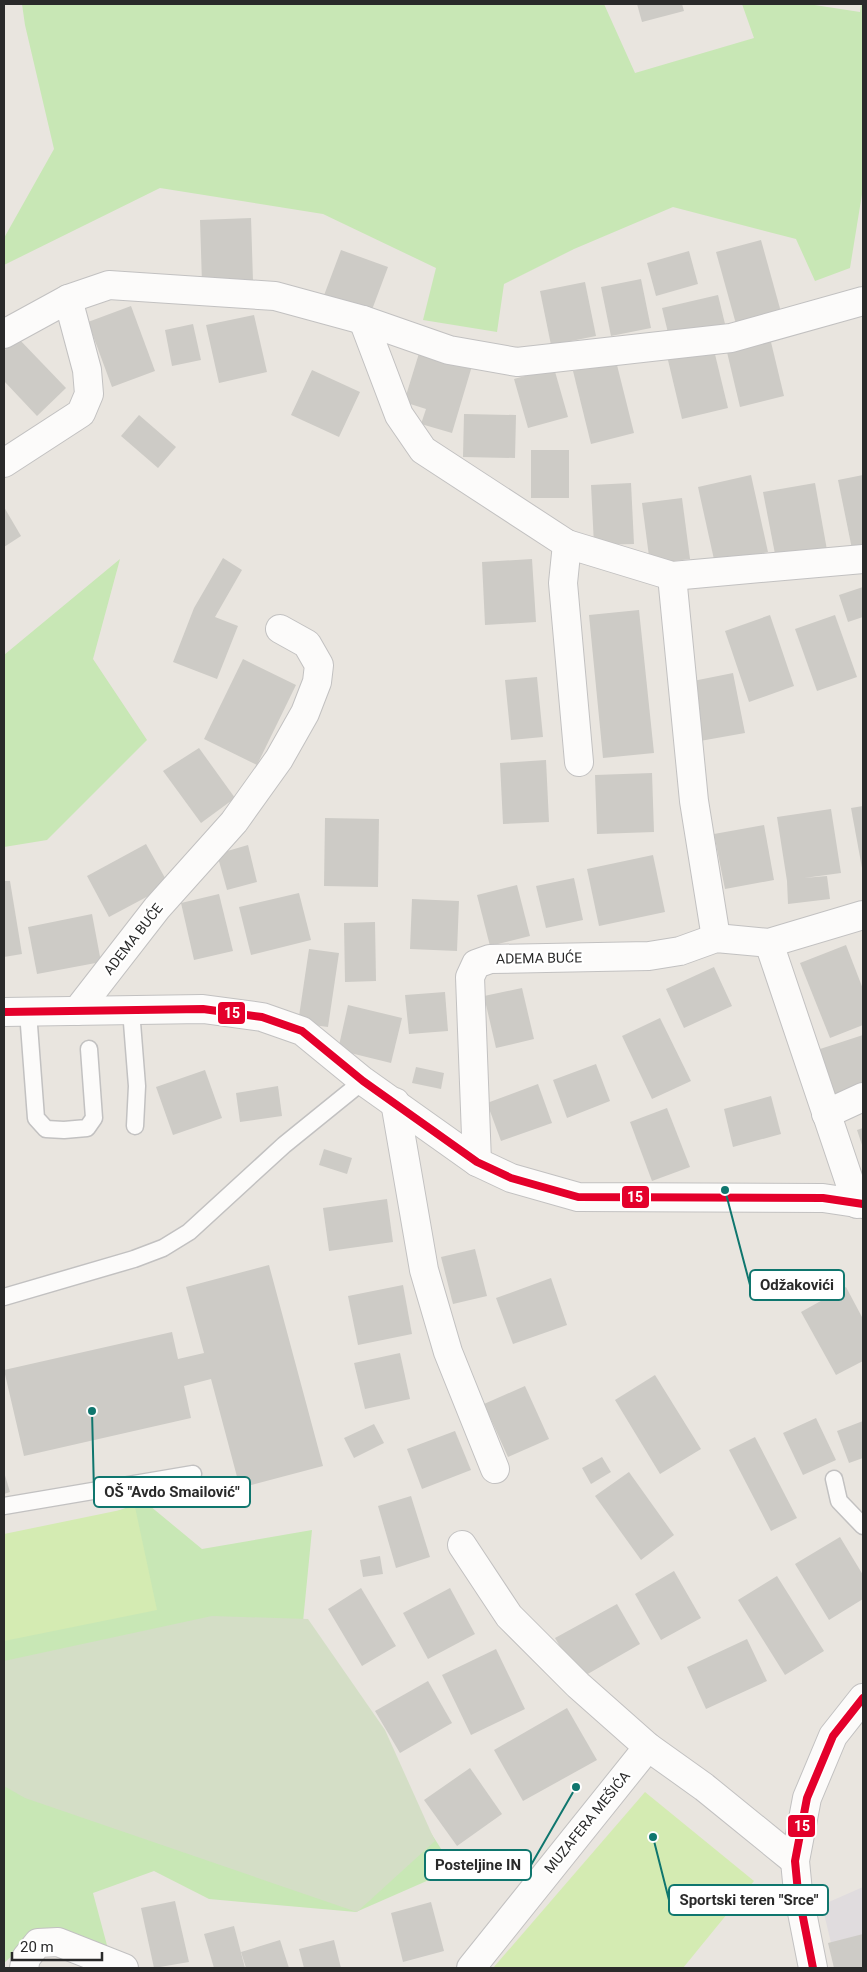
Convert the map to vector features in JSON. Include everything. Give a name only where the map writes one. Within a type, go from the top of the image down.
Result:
[{"type":"street","points":[[4,334],[68,299],[110,285],[275,296],[363,320],[449,350],[517,362],[731,338],[863,301]]},
{"type":"street","points":[[4,463],[81,413],[88,394],[87,370],[68,299]]},
{"type":"street","points":[[363,320],[399,415],[423,450],[567,544],[672,576],[863,559]]},
{"type":"street","points":[[567,544],[563,583],[578,762]]},
{"type":"street","points":[[672,576],[694,801],[716,938]]},
{"type":"street","name":"ADEMA BUĆE","points":[[77,1011],[157,908],[234,822],[279,759],[305,713],[317,682],[319,665],[307,644],[280,629]]},
{"type":"street","name":"ADEMA BUĆE","points":[[477,1162],[470,977],[476,964],[490,959],[648,956],[680,951],[716,938],[769,943],[863,915]]},
{"type":"street","points":[[769,943],[826,1114],[860,1204]]},
{"type":"street","points":[[16,1012],[203,1009],[262,1017],[302,1031],[363,1082],[395,1102],[477,1162],[511,1178],[578,1197],[824,1198],[860,1204]]},
{"type":"street","points":[[826,1114],[863,1097]]},
{"type":"street","points":[[395,1102],[424,1270],[448,1352],[495,1469]]},
{"type":"street","points":[[462,1545],[509,1616],[578,1685],[648,1747],[704,1787],[795,1861]]},
{"type":"street","points":[[813,1968],[798,1892],[795,1861],[807,1798],[833,1736],[863,1698]]},
{"type":"street","name":"MUZAFERA MEŠIĆA","points":[[471,1968],[648,1747]]},
{"type":"street","points":[[24,1968],[26,1958],[38,1943],[58,1942],[124,1968]]},
{"type":"lane","points":[[131,1010],[137,1086],[136,1126]]},
{"type":"lane","points":[[16,1012],[36,1118],[46,1129],[87,1128],[94,1118],[89,1049]]},
{"type":"lane","points":[[4,1297],[134,1259],[162,1248],[188,1232],[284,1145],[363,1082]]},
{"type":"lane","points":[[4,1506],[193,1474]]},
{"type":"lane","points":[[834,1479],[839,1501],[863,1526]]},
{"type":"shaded area","points":[[863,1887],[863,1968],[837,1968],[822,1905]]},
{"type":"green space","points":[[22,4],[604,4],[635,73],[754,38],[742,4],[808,4],[860,12],[861,4],[863,4],[863,188],[850,268],[815,281],[796,239],[673,207],[574,249],[504,284],[497,332],[423,320],[436,268],[323,214],[160,188],[4,265],[4,238],[54,149],[25,25]]},
{"type":"green space","points":[[120,559],[93,659],[147,740],[47,840],[4,847],[4,655]]},
{"type":"green space","points":[[144,1501],[202,1549],[312,1530],[302,1632],[454,1869],[356,1912],[209,1899],[154,1871],[93,1893],[112,1964],[35,1935],[4,1963],[4,1554]]},
{"type":"green space","points":[[135,1507],[157,1610],[4,1641],[4,1534]]},
{"type":"green space","points":[[212,1616],[308,1619],[385,1730],[435,1841],[357,1912],[25,1798],[4,1786],[4,1661]]},
{"type":"green space","points":[[645,1792],[754,1881],[683,1968],[493,1968]]},
{"type":"building","points":[[637,4],[682,4],[684,11],[642,22]]},
{"type":"building","points":[[251,218],[253,281],[202,283],[200,220]]},
{"type":"building","points":[[761,240],[781,312],[736,324],[716,252]]},
{"type":"building","points":[[341,250],[388,267],[370,315],[323,298]]},
{"type":"building","points":[[689,251],[698,284],[656,296],[647,263]]},
{"type":"building","points":[[641,279],[651,328],[611,336],[601,287]]},
{"type":"building","points":[[585,282],[596,336],[551,345],[540,291]]},
{"type":"building","points":[[718,295],[726,328],[670,341],[662,308]]},
{"type":"building","points":[[131,306],[155,371],[112,387],[88,322]]},
{"type":"building","points":[[254,315],[267,372],[219,383],[206,325]]},
{"type":"building","points":[[193,324],[201,360],[172,366],[165,330]]},
{"type":"building","points":[[17,337],[66,388],[37,416],[4,381],[4,351]]},
{"type":"building","points":[[770,338],[784,396],[740,407],[726,348]]},
{"type":"building","points":[[713,346],[728,408],[682,419],[667,356]]},
{"type":"building","points":[[420,350],[472,366],[452,433],[421,424],[426,409],[404,402]]},
{"type":"building","points":[[616,361],[634,433],[591,444],[573,371]]},
{"type":"building","points":[[554,368],[568,417],[528,428],[514,379]]},
{"type":"building","points":[[312,370],[360,392],[339,437],[291,415]]},
{"type":"building","points":[[464,414],[516,415],[515,458],[463,457]]},
{"type":"building","points":[[139,415],[176,447],[158,468],[121,436]]},
{"type":"building","points":[[531,450],[569,450],[569,498],[531,498]]},
{"type":"building","points":[[751,475],[768,552],[715,564],[698,487]]},
{"type":"building","points":[[863,475],[863,547],[852,549],[838,480]]},
{"type":"building","points":[[631,483],[634,544],[594,545],[591,485]]},
{"type":"building","points":[[815,483],[827,550],[776,559],[763,492]]},
{"type":"building","points":[[682,498],[690,559],[650,564],[642,503]]},
{"type":"building","points":[[4,507],[21,536],[4,547]]},
{"type":"building","points":[[223,558],[242,570],[215,617],[238,626],[217,679],[173,662],[194,608]]},
{"type":"building","points":[[532,559],[536,622],[485,625],[482,562]]},
{"type":"building","points":[[863,587],[863,617],[848,622],[839,595]]},
{"type":"building","points":[[639,610],[654,753],[603,758],[589,615]]},
{"type":"building","points":[[770,615],[794,686],[749,702],[725,631]]},
{"type":"building","points":[[835,615],[857,677],[817,691],[795,629]]},
{"type":"building","points":[[243,659],[296,685],[257,765],[204,739]]},
{"type":"building","points":[[733,673],[745,733],[700,741],[688,682]]},
{"type":"building","points":[[537,677],[543,737],[511,740],[505,680]]},
{"type":"building","points":[[199,748],[235,798],[201,823],[163,771]]},
{"type":"building","points":[[546,760],[549,822],[503,824],[500,763]]},
{"type":"building","points":[[652,773],[654,832],[597,834],[595,775]]},
{"type":"building","points":[[863,806],[863,868],[862,868],[851,808]]},
{"type":"building","points":[[831,809],[841,873],[804,878],[827,876],[830,899],[788,904],[787,881],[777,817]]},
{"type":"building","points":[[325,818],[379,819],[378,887],[324,886]]},
{"type":"building","points":[[764,825],[774,880],[725,889],[714,834]]},
{"type":"building","points":[[146,844],[169,885],[109,917],[87,876]]},
{"type":"building","points":[[248,845],[257,882],[227,890],[217,854]]},
{"type":"building","points":[[653,855],[665,912],[599,926],[587,869]]},
{"type":"building","points":[[574,878],[583,920],[546,928],[536,886]]},
{"type":"building","points":[[4,881],[10,881],[22,954],[4,957]]},
{"type":"building","points":[[517,885],[530,936],[490,946],[477,895]]},
{"type":"building","points":[[299,893],[311,940],[251,955],[239,907]]},
{"type":"building","points":[[219,894],[233,951],[194,960],[181,903]]},
{"type":"building","points":[[412,899],[459,901],[457,951],[410,949]]},
{"type":"building","points":[[92,914],[101,962],[37,974],[28,927]]},
{"type":"building","points":[[375,922],[376,981],[345,982],[344,923]]},
{"type":"building","points":[[846,945],[863,989],[863,1025],[830,1038],[800,963]]},
{"type":"building","points":[[309,949],[339,953],[328,1027],[298,1023]]},
{"type":"building","points":[[714,967],[732,1006],[684,1028],[666,989]]},
{"type":"building","points":[[522,988],[534,1039],[496,1048],[484,996]]},
{"type":"building","points":[[445,992],[448,1031],[409,1034],[405,995]]},
{"type":"building","points":[[348,1005],[402,1018],[391,1063],[338,1050]]},
{"type":"building","points":[[660,1018],[691,1081],[652,1099],[622,1036]]},
{"type":"building","points":[[863,1035],[863,1086],[833,1096],[817,1050]]},
{"type":"building","points":[[596,1064],[610,1101],[567,1118],[553,1080]]},
{"type":"building","points":[[416,1067],[444,1073],[441,1089],[412,1083]]},
{"type":"building","points":[[205,1070],[222,1118],[173,1135],[156,1087]]},
{"type":"building","points":[[538,1084],[552,1123],[501,1141],[487,1103]]},
{"type":"building","points":[[278,1086],[282,1116],[240,1122],[236,1093]]},
{"type":"building","points":[[771,1096],[781,1134],[733,1147],[724,1109]]},
{"type":"building","points":[[667,1108],[690,1167],[652,1181],[630,1122]]},
{"type":"building","points":[[863,1128],[863,1148],[857,1130]]},
{"type":"building","points":[[324,1149],[352,1158],[347,1174],[319,1165]]},
{"type":"building","points":[[387,1199],[393,1242],[329,1251],[323,1208]]},
{"type":"building","points":[[475,1249],[487,1296],[453,1304],[441,1257]]},
{"type":"building","points":[[269,1265],[323,1466],[240,1488],[211,1379],[184,1386],[191,1418],[24,1456],[4,1370],[172,1332],[178,1359],[204,1353],[186,1287]]},
{"type":"building","points":[[551,1278],[567,1325],[513,1344],[496,1298]]},
{"type":"building","points":[[403,1285],[412,1334],[358,1345],[348,1296]]},
{"type":"building","points":[[846,1287],[863,1319],[863,1361],[836,1375],[801,1312]]},
{"type":"building","points":[[400,1353],[410,1399],[365,1409],[354,1363]]},
{"type":"building","points":[[655,1375],[701,1449],[660,1474],[615,1400]]},
{"type":"building","points":[[525,1386],[549,1439],[508,1457],[484,1404]]},
{"type":"building","points":[[816,1418],[836,1460],[803,1475],[783,1433]]},
{"type":"building","points":[[863,1421],[863,1458],[849,1463],[837,1431]]},
{"type":"building","points":[[374,1424],[384,1443],[354,1458],[344,1438]]},
{"type":"building","points":[[455,1431],[471,1470],[422,1489],[407,1449]]},
{"type":"building","points":[[755,1437],[797,1518],[771,1531],[729,1450]]},
{"type":"building","points":[[602,1457],[611,1472],[591,1484],[582,1468]]},
{"type":"building","points":[[4,1472],[10,1492],[4,1494]]},
{"type":"building","points":[[629,1472],[674,1535],[641,1560],[595,1496]]},
{"type":"building","points":[[411,1496],[430,1557],[396,1568],[378,1506]]},
{"type":"building","points":[[840,1537],[863,1575],[863,1599],[829,1620],[795,1564]]},
{"type":"building","points":[[380,1556],[383,1574],[363,1577],[360,1560]]},
{"type":"building","points":[[674,1571],[701,1618],[661,1640],[635,1594]]},
{"type":"building","points":[[777,1576],[824,1651],[785,1675],[738,1600]]},
{"type":"building","points":[[361,1588],[396,1646],[362,1666],[328,1609]]},
{"type":"building","points":[[450,1588],[475,1634],[428,1659],[403,1613]]},
{"type":"building","points":[[617,1604],[640,1644],[579,1679],[555,1638]]},
{"type":"building","points":[[747,1639],[767,1681],[706,1709],[687,1667]]},
{"type":"building","points":[[496,1649],[525,1709],[471,1735],[442,1675]]},
{"type":"building","points":[[428,1681],[452,1723],[400,1753],[375,1711]]},
{"type":"building","points":[[567,1708],[597,1760],[523,1801],[494,1750]]},
{"type":"building","points":[[470,1768],[502,1814],[457,1846],[424,1800]]},
{"type":"building","points":[[175,1901],[189,1962],[154,1968],[141,1908]]},
{"type":"building","points":[[431,1902],[444,1951],[403,1962],[391,1913]]},
{"type":"building","points":[[234,1926],[245,1968],[214,1968],[204,1934]]},
{"type":"building","points":[[863,1934],[863,1968],[834,1968],[828,1943]]},
{"type":"building","points":[[280,1940],[289,1968],[246,1968],[241,1952]]},
{"type":"building","points":[[334,1940],[341,1968],[304,1968],[299,1949]]},
{"type":"transit line","name":"15","points":[[4,1012],[203,1009],[262,1017],[302,1031],[363,1081],[477,1162],[511,1178],[578,1197],[823,1198],[863,1204]]},
{"type":"transit line","name":"15","points":[[813,1968],[798,1892],[795,1861],[807,1798],[833,1736],[863,1698]]},
{"type":"place","name":"Odžakovići","points":[[725,1190]]},
{"type":"place","name":"OŠ \"Avdo Smailović\"","points":[[92,1411]]},
{"type":"place","name":"Posteljine IN","points":[[576,1787]]},
{"type":"place","name":"Sportski teren \"Srce\"","points":[[653,1837]]}]
